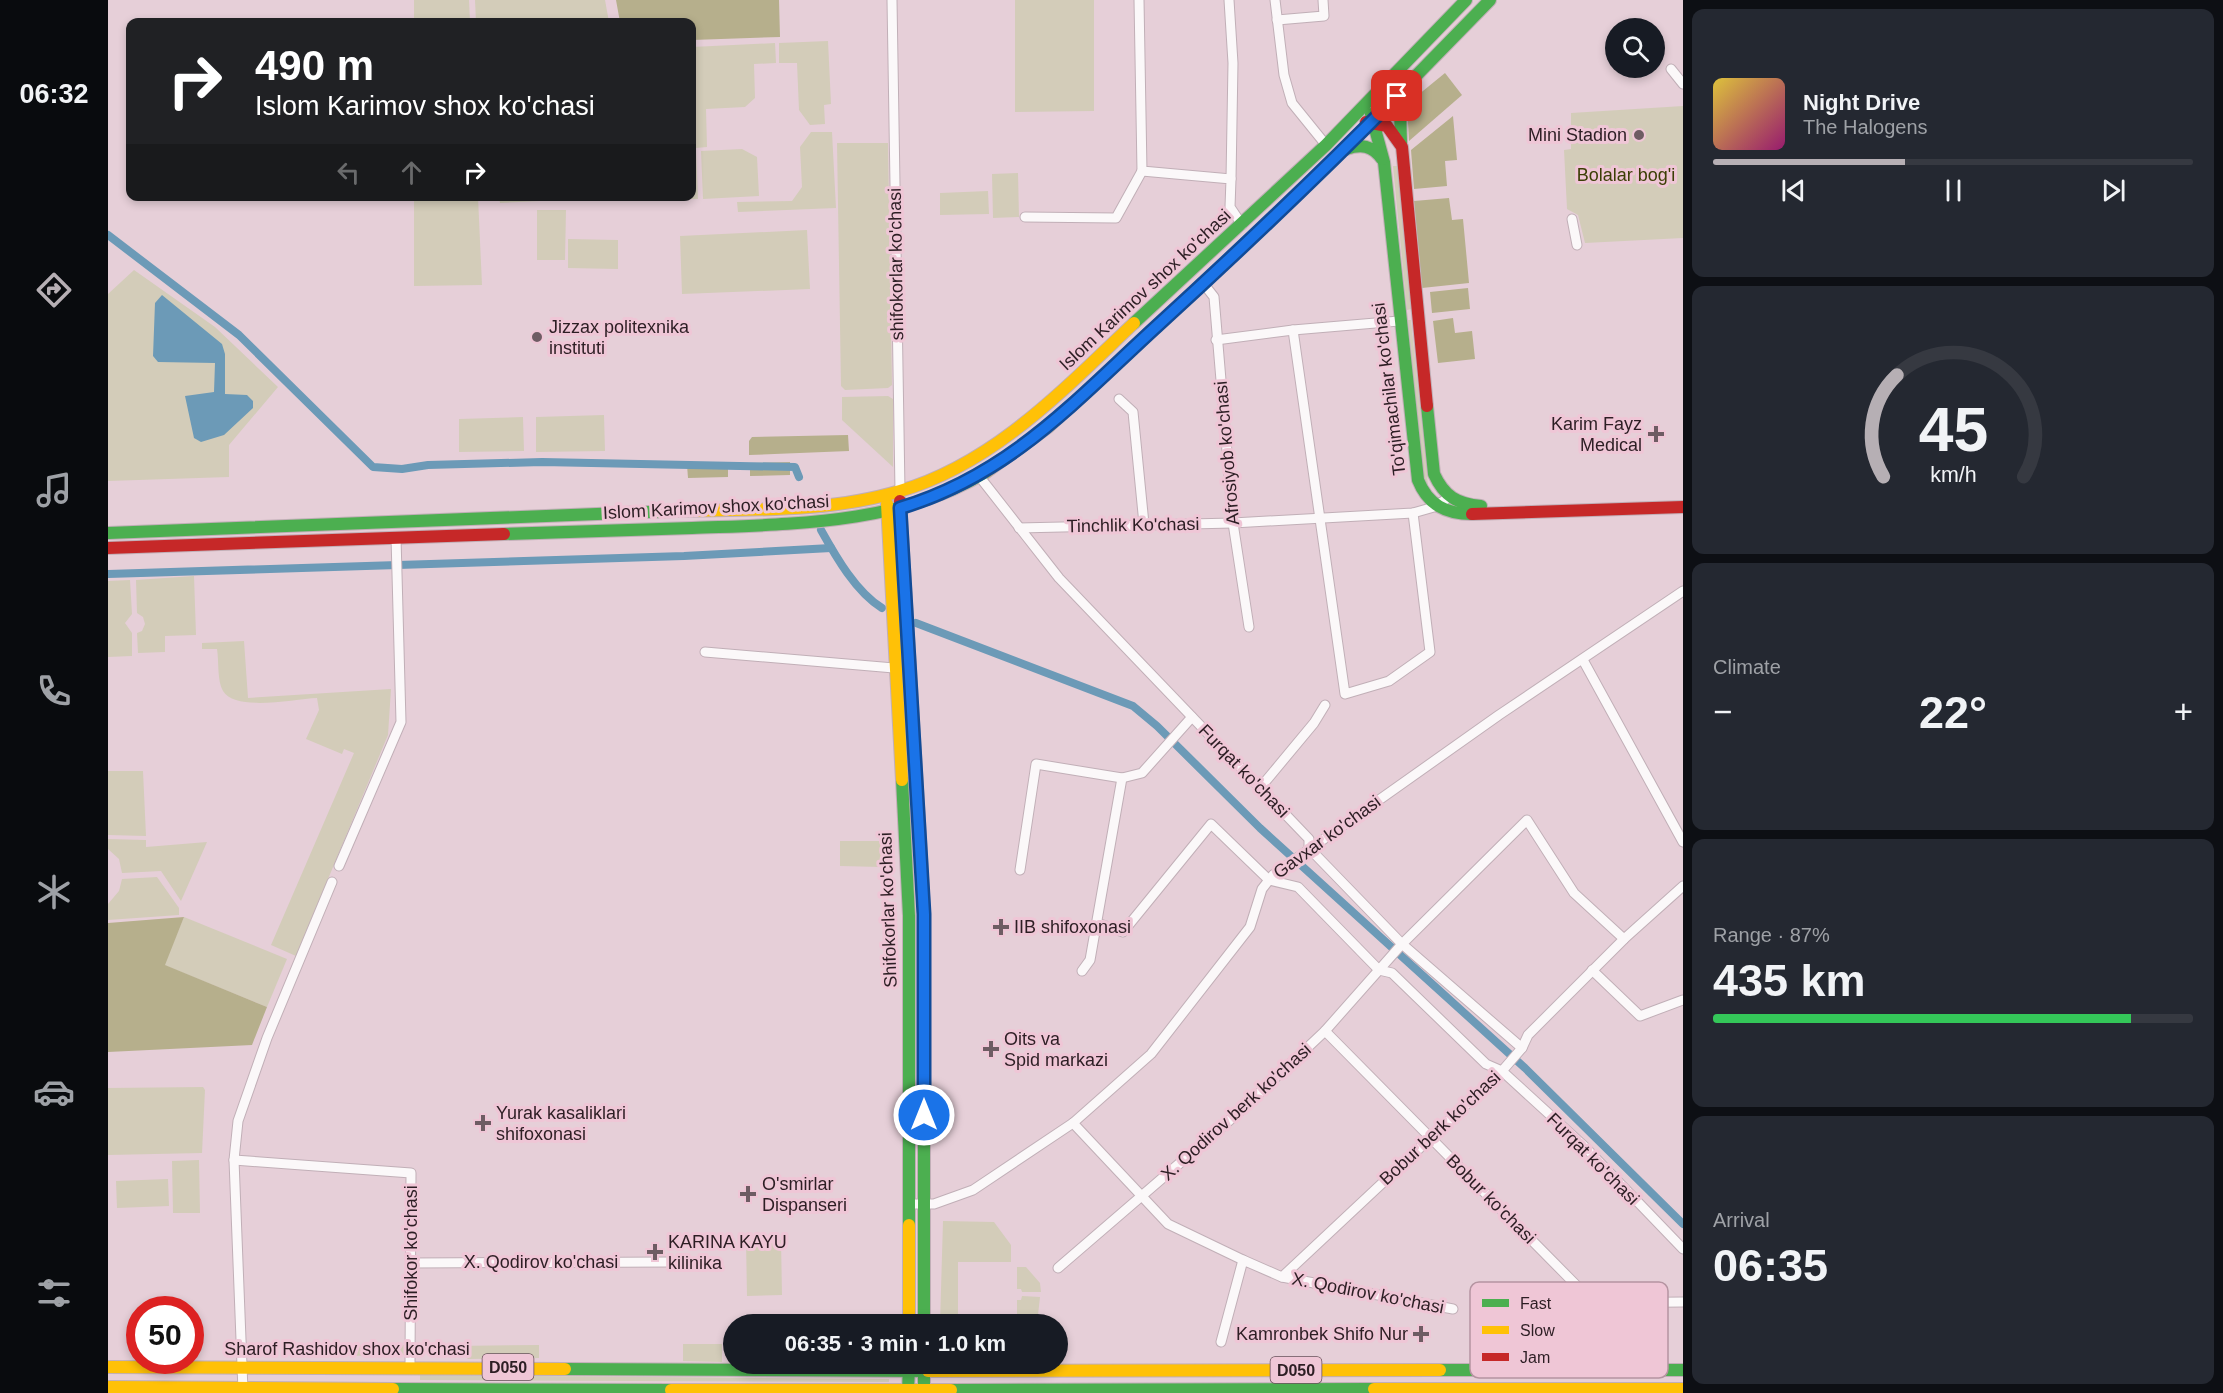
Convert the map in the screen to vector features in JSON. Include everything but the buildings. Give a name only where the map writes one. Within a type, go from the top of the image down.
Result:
[{"type":"main road","name":"Islom Karimov shox ko'chasi","points":[[108,532],[790,507],[853,501],[900,490],[971,462],[1009,437],[1038,413],[1326,145],[1466,0]]},
{"type":"main road","name":"Islom Karimov shox ko'chasi","points":[[108,548],[799,524],[894,509],[930,499],[979,476],[1029,443],[1203,284],[1345,149],[1490,0]]},
{"type":"main road","name":"To'qimachilar ko'chasi","points":[[1409,84],[1400,108],[1401,147],[1434,474],[1448,498]]},
{"type":"main road","name":"To'qimachilar ko'chasi","points":[[1377,94],[1371,106],[1372,121],[1384,162],[1399,322],[1418,480],[1422,493],[1434,507]]},
{"type":"main road","points":[[1344,127],[1372,121],[1387,126],[1401,147]]},
{"type":"main road","points":[[1345,149],[1365,145],[1378,152],[1384,162]]},
{"type":"main road","points":[[1399,322],[1406,315],[1416,316],[1420,321]]},
{"type":"main road","name":"Shifokorlar ko'chasi","points":[[900,490],[894,509],[894,668],[909,916],[909,1314]]},
{"type":"main road","name":"Shifokorlar ko'chasi","points":[[886,494],[894,509],[924,914],[924,1314]]},
{"type":"main road","points":[[1448,498],[1467,505],[1491,506],[1683,500]]},
{"type":"main road","points":[[1434,507],[1465,514],[1624,511],[1683,507]]},
{"type":"main road","points":[[345,1388],[336,1383],[334,1377],[340,1369],[351,1366]]},
{"type":"main road","name":"Sharof Rashidov shox ko'chasi","points":[[108,1367],[723,1367]]},
{"type":"main road","name":"D050","points":[[1068,1368],[1470,1369]]},
{"type":"main road","name":"D050","points":[[1668,1370],[1683,1370]]},
{"type":"main road","points":[[909,1374],[909,1391]]},
{"type":"main road","points":[[924,1374],[925,1391]]},
{"type":"main road","name":"D050","points":[[108,1387],[670,1392],[1683,1389]]},
{"type":"street","name":"shifokorlar ko'chasi","points":[[892,0],[900,490]]},
{"type":"street","points":[[1025,217],[1116,218],[1142,171],[1139,0]]},
{"type":"street","points":[[1229,0],[1233,63],[1230,207],[1242,225]]},
{"type":"street","points":[[1275,0],[1284,75],[1292,103],[1326,145]]},
{"type":"street","points":[[1277,20],[1324,16],[1323,0]]},
{"type":"street","points":[[1671,69],[1683,84]]},
{"type":"street","points":[[1142,171],[1231,179]]},
{"type":"street","points":[[1572,219],[1577,245]]},
{"type":"street","name":"Afrosiyob ko'chasi","points":[[1203,284],[1214,297],[1233,523],[1249,627]]},
{"type":"street","points":[[1216,340],[1293,330],[1399,322]]},
{"type":"street","points":[[1293,330],[1318,518],[1345,694],[1389,681],[1430,652],[1413,513]]},
{"type":"street","points":[[1119,399],[1133,412],[1144,524]]},
{"type":"street","name":"Furqat ko'chasi","points":[[979,476],[1059,578],[1309,839],[1309,849],[1402,944],[1522,1048]]},
{"type":"street","name":"Tinchlik Ko'chasi","points":[[1019,528],[1233,523],[1413,513],[1434,507],[1448,498]]},
{"type":"street","points":[[339,866],[401,722],[396,537]]},
{"type":"street","name":"Gavxar ko'chasi","points":[[908,1204],[934,1204],[973,1190],[1073,1123],[1151,1054],[1250,927],[1262,889],[1280,870],[1499,715],[1683,591]]},
{"type":"street","points":[[705,652],[894,668]]},
{"type":"street","points":[[1583,660],[1683,843]]},
{"type":"street","points":[[1260,788],[1314,723],[1324,705]]},
{"type":"street","points":[[1020,870],[1035,764],[1122,778],[1142,773],[1192,717]]},
{"type":"street","points":[[1082,971],[1090,960],[1122,778]]},
{"type":"street","name":"X. Qodirov berk ko'chasi","points":[[1058,1268],[1238,1113],[1325,1031],[1402,944],[1527,820],[1574,893],[1624,939]]},
{"type":"street","points":[[1097,923],[1123,932],[1211,824],[1269,880]]},
{"type":"street","name":"Furqat ko'chasi","points":[[1269,880],[1298,887],[1379,970],[1392,973],[1486,1064],[1502,1071],[1584,1146],[1683,1249]]},
{"type":"street","points":[[243,1390],[234,1160],[238,1121],[267,1038],[332,882]]},
{"type":"street","name":"Bobur berk ko'chasi","points":[[1282,1277],[1502,1071],[1522,1048],[1528,1035],[1624,939],[1683,886]]},
{"type":"street","points":[[1592,970],[1640,1016],[1683,1000]]},
{"type":"street","name":"Bobur ko'chasi","points":[[1325,1031],[1573,1282]]},
{"type":"street","points":[[1073,1123],[1168,1224],[1282,1277]]},
{"type":"street","name":"Shifokor ko'chasi","points":[[234,1160],[411,1173],[410,1366]]},
{"type":"street","points":[[1221,1342],[1244,1260]]},
{"type":"street","name":"X. Qodirov ko'chasi","points":[[411,1263],[672,1262]]},
{"type":"street","name":"X. Qodirov ko'chasi","points":[[1282,1277],[1453,1310]]},
{"type":"street","name":"Bobur ko'chasi","points":[[1668,1302],[1683,1302]]},
{"type":"green space","points":[[414,0],[469,0],[470,18],[414,18]]},
{"type":"green space","points":[[475,0],[605,0],[608,18],[476,18]]},
{"type":"green space","points":[[1015,0],[1094,0],[1094,111],[1015,112]]},
{"type":"green space","points":[[828,41],[831,104],[824,105],[825,124],[810,125],[799,110],[797,63],[779,63],[779,43]]},
{"type":"green space","points":[[775,43],[776,63],[754,64],[755,98],[745,107],[706,109],[707,147],[696,148],[696,47]]},
{"type":"green space","name":"Bolalar bog'i","points":[[1683,106],[1683,238],[1585,243],[1578,215],[1567,209],[1564,150],[1571,149],[1571,113]]},
{"type":"green space","points":[[811,132],[832,132],[836,208],[738,212],[737,202],[792,201],[802,187],[800,147]]},
{"type":"green space","points":[[837,143],[888,143],[892,385],[888,388],[845,390],[841,386]]},
{"type":"green space","points":[[696,148],[698,199],[696,199]]},
{"type":"green space","points":[[742,149],[757,157],[759,196],[703,199],[701,151]]},
{"type":"green space","points":[[1393,166],[1397,166],[1411,309],[1407,310]]},
{"type":"green space","points":[[1018,173],[1019,217],[993,218],[992,174]]},
{"type":"green space","points":[[988,191],[989,214],[940,215],[940,193]]},
{"type":"green space","points":[[414,201],[478,201],[482,285],[414,286]]},
{"type":"green space","points":[[500,201],[542,201],[500,203]]},
{"type":"green space","points":[[537,210],[566,210],[565,260],[537,260]]},
{"type":"green space","points":[[807,230],[810,289],[682,294],[680,236]]},
{"type":"green space","points":[[568,239],[618,240],[618,269],[568,268]]},
{"type":"green space","points":[[134,270],[215,327],[278,387],[229,445],[229,477],[108,481],[108,294]]},
{"type":"green space","points":[[1408,320],[1411,320],[1428,485],[1425,485]]},
{"type":"green space","points":[[888,396],[893,399],[893,467],[842,420],[842,397]]},
{"type":"green space","points":[[604,415],[605,451],[536,452],[536,417]]},
{"type":"green space","points":[[523,417],[524,451],[459,452],[459,419]]},
{"type":"green space","points":[[194,576],[196,635],[165,636],[165,652],[138,653],[137,633],[142,631],[145,624],[143,617],[137,613],[136,580]]},
{"type":"green space","points":[[130,580],[132,614],[125,623],[132,633],[132,656],[108,657],[108,581]]},
{"type":"green space","points":[[244,641],[248,698],[391,689],[388,735],[296,956],[271,945],[354,753],[344,749],[342,754],[306,739],[319,710],[317,698],[252,703],[230,697],[223,691],[219,676],[217,649],[202,649],[202,643]]},
{"type":"green space","points":[[108,771],[143,771],[146,836],[108,835]]},
{"type":"green space","points":[[108,839],[146,840],[146,847],[207,842],[181,901],[161,871],[122,873],[119,859],[108,849]]},
{"type":"green space","points":[[840,841],[881,841],[881,867],[840,866]]},
{"type":"green space","points":[[157,877],[179,908],[179,915],[108,920],[108,904],[119,891],[122,879]]},
{"type":"green space","points":[[184,917],[287,959],[267,1007],[164,965]]},
{"type":"green space","points":[[203,1087],[205,1090],[202,1153],[108,1155],[108,1088]]},
{"type":"green space","points":[[199,1160],[200,1213],[173,1213],[172,1161]]},
{"type":"green space","points":[[168,1179],[169,1206],[117,1208],[116,1181]]},
{"type":"green space","points":[[943,1221],[994,1222],[1011,1245],[1011,1262],[958,1262],[958,1314],[940,1314]]},
{"type":"green space","points":[[781,1240],[782,1295],[747,1296],[746,1241]]},
{"type":"green space","points":[[1017,1267],[1026,1267],[1040,1283],[1041,1292],[1022,1292],[1021,1289],[1017,1289]]},
{"type":"green space","points":[[1022,1296],[1040,1297],[1038,1314],[1017,1314],[1017,1300],[1021,1300]]},
{"type":"green space","points":[[683,1344],[722,1344],[722,1362],[683,1361]]},
{"type":"green space","points":[[404,1345],[404,1355],[340,1356],[340,1346]]},
{"type":"green space","points":[[539,1345],[539,1358],[468,1359],[453,1346]]},
{"type":"green space","points":[[420,1375],[889,1379],[889,1382],[420,1380]]},
{"type":"shaded area","points":[[616,0],[779,0],[780,37],[696,40],[696,18],[619,18]]},
{"type":"shaded area","points":[[1445,73],[1462,95],[1409,141],[1407,104]]},
{"type":"shaded area","points":[[1453,116],[1457,160],[1445,161],[1447,186],[1414,189],[1411,150]]},
{"type":"shaded area","points":[[1449,198],[1452,220],[1463,219],[1469,283],[1422,288],[1414,201]]},
{"type":"shaded area","points":[[1468,288],[1470,309],[1432,313],[1430,292]]},
{"type":"shaded area","points":[[1453,318],[1455,333],[1472,331],[1475,359],[1438,363],[1433,321]]},
{"type":"shaded area","points":[[848,435],[849,451],[749,455],[749,441],[752,437]]},
{"type":"shaded area","points":[[790,462],[790,475],[750,476],[750,463]]},
{"type":"shaded area","points":[[728,464],[728,477],[688,478],[687,465]]},
{"type":"shaded area","points":[[184,917],[165,965],[267,1007],[252,1045],[108,1052],[108,923]]},
{"type":"water","points":[[162,295],[222,344],[225,354],[225,394],[247,395],[253,401],[253,408],[224,435],[201,442],[194,438],[185,396],[214,392],[215,363],[158,362],[153,356],[155,303]]},
{"type":"waterway","points":[[108,235],[239,335],[373,467],[402,469],[428,465],[542,462],[795,467],[799,477]]},
{"type":"waterway","points":[[821,530],[855,583],[882,608]]},
{"type":"waterway","points":[[108,574],[684,556],[831,548]]},
{"type":"waterway","points":[[916,623],[1133,706],[1157,726],[1260,828],[1525,1068],[1683,1224]]},
{"type":"traffic: fast","points":[[1134,323],[1326,145],[1466,0]]},
{"type":"traffic: fast","points":[[1262,228],[1365,128],[1490,0]]},
{"type":"traffic: fast","points":[[1401,143],[1400,108],[1406,89]]},
{"type":"traffic: fast","points":[[1371,114],[1384,162],[1418,480],[1427,496],[1439,506],[1454,512],[1472,514]]},
{"type":"traffic: fast","points":[[1346,149],[1357,146],[1370,148],[1382,159]]},
{"type":"traffic: fast","points":[[1427,406],[1434,474],[1438,482],[1452,498],[1481,506]]},
{"type":"traffic: fast","points":[[504,534],[767,525],[843,518],[917,503],[986,472]]},
{"type":"traffic: fast","points":[[108,533],[674,511]]},
{"type":"traffic: fast","points":[[902,780],[909,916],[909,1225]]},
{"type":"traffic: fast","points":[[920,839],[924,914],[924,1314]]},
{"type":"traffic: fast","points":[[565,1369],[723,1370]]},
{"type":"traffic: fast","points":[[1440,1370],[1470,1370]]},
{"type":"traffic: fast","points":[[1668,1370],[1683,1370]]},
{"type":"traffic: fast","points":[[908,1393],[909,1374]]},
{"type":"traffic: fast","points":[[924,1374],[924,1393]]},
{"type":"traffic: fast","points":[[393,1389],[671,1390]]},
{"type":"traffic: fast","points":[[951,1390],[1374,1389]]},
{"type":"traffic: slow","points":[[986,472],[1048,427],[1262,228]]},
{"type":"traffic: slow","points":[[674,511],[788,509],[845,503],[900,491],[934,478],[967,462],[1026,421],[1134,323]]},
{"type":"traffic: slow","points":[[887,504],[902,780]]},
{"type":"traffic: slow","points":[[909,1225],[909,1314]]},
{"type":"traffic: slow","points":[[108,1367],[565,1369]]},
{"type":"traffic: slow","points":[[1068,1371],[1440,1370]]},
{"type":"traffic: slow","points":[[108,1387],[393,1389]]},
{"type":"traffic: slow","points":[[1374,1389],[1683,1389]]},
{"type":"traffic: slow","points":[[671,1390],[951,1390]]},
{"type":"traffic: jam","points":[[1366,122],[1387,126],[1402,147],[1427,406]]},
{"type":"traffic: jam","points":[[900,501],[920,839]]},
{"type":"traffic: jam","points":[[1472,514],[1683,507]]},
{"type":"traffic: jam","points":[[108,548],[504,534]]},
{"type":"place","name":"Mini Stadion","points":[[1639,135]]},
{"type":"place","name":"Jizzax politexnika instituti","points":[[537,337]]},
{"type":"place","name":"Karim Fayz Medical","points":[[1656,434]]},
{"type":"place","name":"IIB shifoxonasi","points":[[1001,927]]},
{"type":"place","name":"Oits va Spid markazi","points":[[991,1049]]},
{"type":"place","name":"Yurak kasaliklari shifoxonasi","points":[[483,1123]]},
{"type":"place","name":"O'smirlar Dispanseri","points":[[748,1194]]},
{"type":"place","name":"KARINA KAYU kilinika","points":[[655,1252]]},
{"type":"place","name":"Kamronbek Shifo Nur","points":[[1421,1334]]},
{"type":"route","points":[[924,1115],[924,914],[900,508],[930,499],[979,476],[1029,443],[1284,209],[1397,96]]}]
